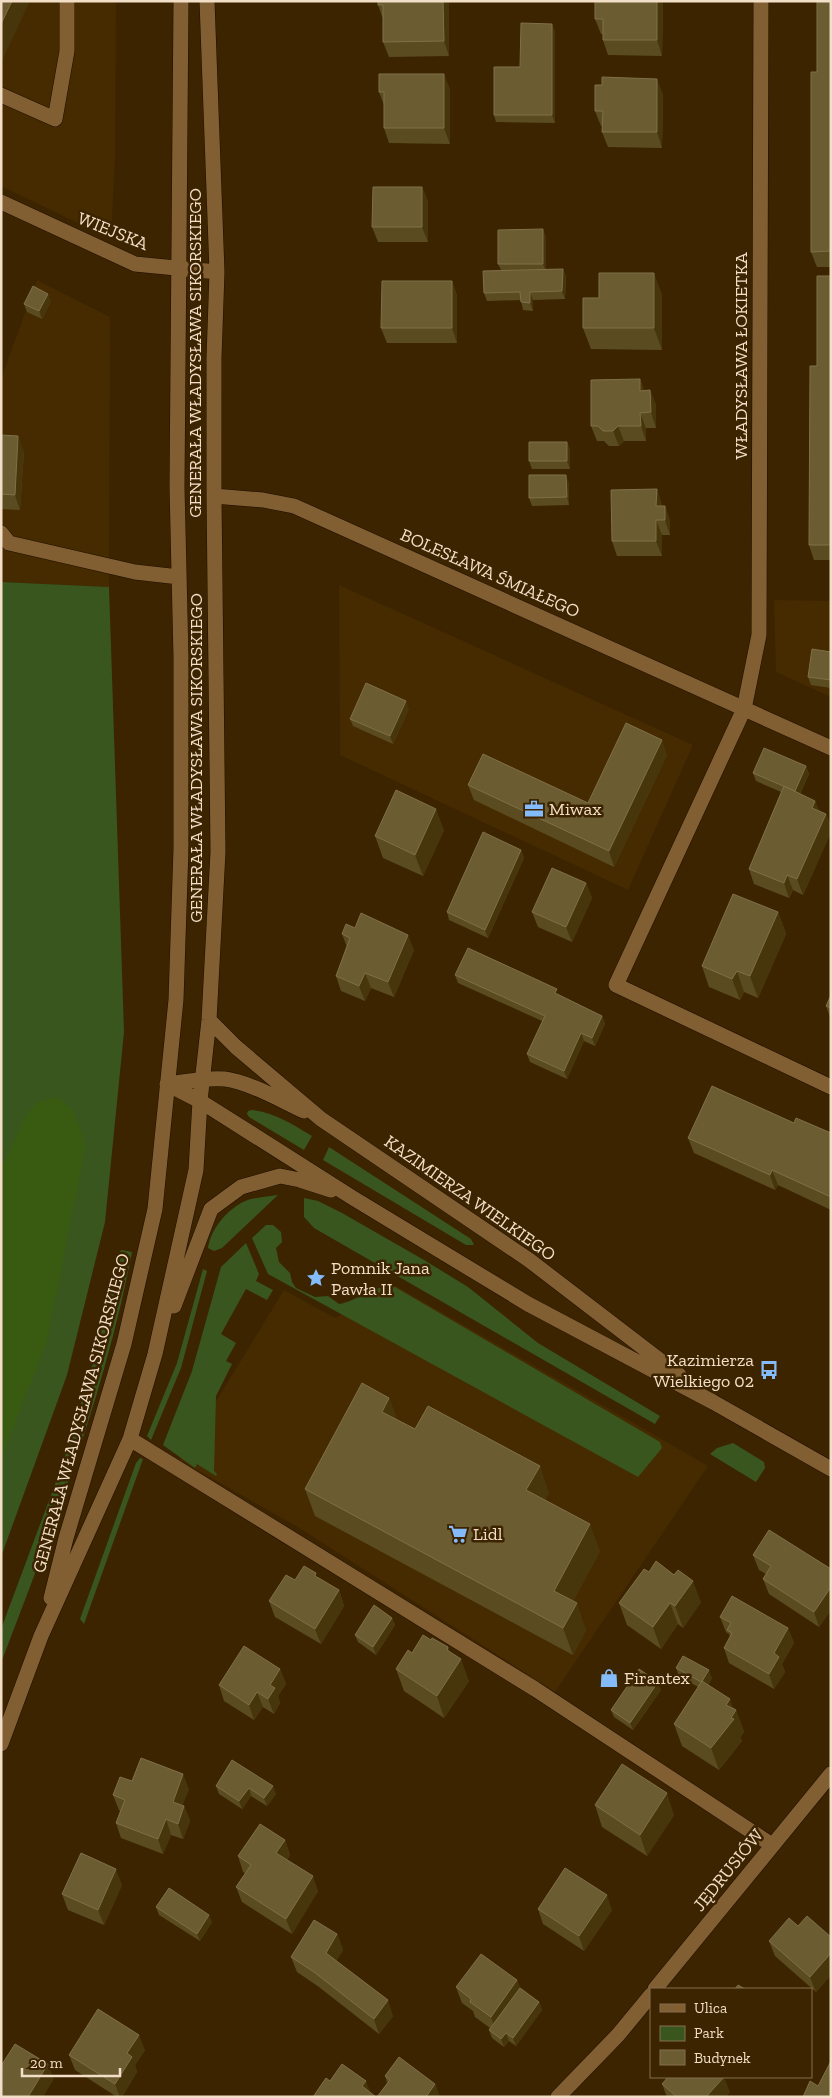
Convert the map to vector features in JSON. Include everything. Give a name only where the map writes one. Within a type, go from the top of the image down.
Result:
[{"type":"street","points":[[1,95],[55,119],[67,51],[67,1]]},
{"type":"street","name":"GENERAŁA WŁADYSŁAWA SIKORSKIEGO","points":[[41,1636],[66,1538],[124,1344],[155,1209],[176,1000],[181,848],[177,359],[180,268],[181,1]]},
{"type":"street","name":"GENERAŁA WŁADYSŁAWA SIKORSKIEGO","points":[[1,1744],[41,1636],[130,1439],[155,1354],[196,1170],[200,1101],[209,1020],[218,852],[214,496],[214,358],[217,272],[207,1]]},
{"type":"street","name":"WŁADYSŁAWA ŁOKIETKA","points":[[744,709],[759,635],[760,1]]},
{"type":"street","name":"WIEJSKA","points":[[1,202],[135,264],[217,272]]},
{"type":"street","name":"BOLESŁAWA ŚMIAŁEGO","points":[[214,496],[263,500],[294,506],[831,748]]},
{"type":"street","points":[[1,533],[9,543],[135,572],[179,578]]},
{"type":"street","points":[[744,709],[616,985],[831,1087]]},
{"type":"street","name":"KAZIMIERZA WIELKIEGO","points":[[209,1020],[236,1047],[322,1120],[528,1260],[714,1402]]},
{"type":"street","points":[[167,1084],[227,1079],[259,1091],[322,1120]]},
{"type":"street","name":"KAZIMIERZA WIELKIEGO","points":[[167,1084],[200,1101],[353,1198],[528,1304],[714,1402],[831,1469]]},
{"type":"street","name":"KAZIMIERZA WIELKIEGO","points":[[155,1354],[212,1209],[241,1187],[280,1176],[300,1180],[353,1198]]},
{"type":"street","points":[[130,1439],[535,1689],[772,1845]]},
{"type":"street","name":"JĘDRUSIÓW","points":[[656,1988],[831,1774]]},
{"type":"street","points":[[558,2097],[618,2035],[650,1996]]},
{"type":"shaded area","points":[[1,1],[116,1],[115,157],[111,239],[1,186]]},
{"type":"shaded area","points":[[37,280],[110,317],[109,587],[1,582],[1,379]]},
{"type":"shaded area","points":[[339,585],[693,745],[628,890],[340,755]]},
{"type":"shaded area","points":[[774,600],[831,601],[831,697],[776,672]]},
{"type":"shaded area","points":[[396,1286],[708,1466],[555,1692],[301,1529],[180,1460],[284,1290],[335,1318]]},
{"type":"green space","points":[[1,582],[109,587],[124,1032],[105,1222],[67,1375],[1,1557]]},
{"type":"green space","points":[[58,1097],[74,1111],[86,1145],[47,1341],[1,1459],[1,1169],[25,1117],[37,1102]]},
{"type":"green space","points":[[252,1110],[276,1116],[312,1136],[304,1150],[249,1117],[248,1111]]},
{"type":"green space","points":[[329,1147],[471,1239],[474,1245],[466,1245],[323,1160]]},
{"type":"green space","points":[[278,1195],[222,1248],[214,1251],[208,1248],[216,1227],[231,1210],[251,1199]]},
{"type":"green space","points":[[304,1198],[318,1201],[342,1213],[468,1287],[538,1343],[660,1416],[655,1424],[314,1228],[304,1217]]},
{"type":"green space","points":[[266,1225],[273,1225],[281,1232],[282,1242],[276,1248],[279,1262],[290,1273],[296,1288],[315,1297],[328,1296],[339,1304],[380,1288],[395,1287],[660,1442],[662,1448],[638,1477],[268,1274],[252,1238]]},
{"type":"green space","points":[[246,1243],[259,1274],[256,1281],[273,1290],[267,1300],[246,1289],[221,1334],[236,1343],[226,1361],[232,1364],[216,1396],[214,1471],[217,1474],[216,1476],[197,1464],[195,1468],[163,1445],[192,1371],[221,1267]]},
{"type":"green space","points":[[120,1251],[132,1252],[121,1305],[92,1409],[58,1512],[1,1663],[1,1629],[63,1463],[97,1350]]},
{"type":"green space","points":[[203,1269],[207,1271],[181,1368],[151,1440],[147,1436],[177,1363]]},
{"type":"green space","points":[[733,1443],[764,1462],[765,1468],[756,1482],[710,1454],[717,1448]]},
{"type":"green space","points":[[140,1458],[143,1459],[84,1624],[80,1619],[136,1463]]},
{"type":"building","points":[[1,1],[12,1],[1,24]]},
{"type":"building","points":[[378,1],[443,1],[444,41],[383,42],[383,5],[378,5]]},
{"type":"building","points":[[595,1],[657,1],[657,40],[603,40],[603,19],[595,19]]},
{"type":"building","points":[[817,1],[831,1],[831,251],[811,252],[811,72],[817,72]]},
{"type":"building","points":[[521,23],[552,24],[552,115],[494,115],[494,67],[520,67]]},
{"type":"building","points":[[379,74],[444,74],[444,128],[384,128],[384,92],[379,92]]},
{"type":"building","points":[[602,77],[657,79],[657,132],[602,132],[603,111],[595,111],[595,85],[602,85]]},
{"type":"building","points":[[373,187],[422,187],[422,227],[372,227]]},
{"type":"building","points":[[543,229],[543,264],[498,264],[498,230]]},
{"type":"building","points":[[563,269],[562,291],[530,292],[530,303],[521,302],[520,292],[484,293],[483,271]]},
{"type":"building","points":[[599,273],[654,273],[654,328],[583,328],[583,298],[599,298]]},
{"type":"building","points":[[817,276],[831,276],[831,545],[809,545],[810,366],[817,366]]},
{"type":"building","points":[[382,281],[452,281],[452,328],[381,328]]},
{"type":"building","points":[[33,286],[48,294],[39,311],[24,304]]},
{"type":"building","points":[[640,379],[640,391],[650,390],[651,412],[640,413],[641,426],[618,426],[613,431],[603,431],[598,426],[591,426],[591,380]]},
{"type":"building","points":[[1,435],[18,436],[15,495],[1,494]]},
{"type":"building","points":[[529,442],[567,442],[567,461],[529,461]]},
{"type":"building","points":[[529,475],[566,475],[567,497],[529,498]]},
{"type":"building","points":[[657,489],[656,506],[665,506],[665,520],[656,520],[656,541],[612,541],[611,490]]},
{"type":"building","points":[[812,649],[831,652],[831,680],[808,677]]},
{"type":"building","points":[[366,683],[406,701],[390,736],[350,719]]},
{"type":"building","name":"Miwax","points":[[626,723],[662,740],[609,851],[468,785],[483,754],[588,803]]},
{"type":"building","points":[[764,748],[806,766],[795,791],[753,773]]},
{"type":"building","points":[[784,786],[815,801],[812,808],[826,814],[797,879],[787,875],[784,883],[749,869]]},
{"type":"building","points":[[396,790],[436,809],[415,855],[375,836]]},
{"type":"building","points":[[483,832],[521,850],[485,930],[447,912]]},
{"type":"building","points":[[552,868],[586,883],[566,927],[532,912]]},
{"type":"building","points":[[733,894],[778,912],[750,976],[737,971],[732,979],[702,966]]},
{"type":"building","points":[[361,913],[408,935],[388,982],[365,973],[359,986],[336,976],[350,938],[342,934],[346,924],[355,928]]},
{"type":"building","points":[[468,948],[557,989],[555,993],[602,1016],[592,1038],[581,1033],[564,1071],[527,1054],[545,1016],[455,975]]},
{"type":"building","points":[[831,995],[831,1008],[826,1006]]},
{"type":"building","points":[[712,1086],[794,1123],[796,1118],[831,1133],[831,1197],[772,1170],[770,1175],[688,1138]]},
{"type":"building","name":"Lidl","points":[[362,1383],[389,1398],[382,1412],[415,1429],[428,1406],[540,1466],[526,1490],[590,1524],[554,1591],[577,1603],[563,1628],[305,1489]]},
{"type":"building","points":[[769,1530],[831,1569],[831,1587],[814,1612],[763,1579],[771,1566],[753,1555]]},
{"type":"building","points":[[656,1561],[674,1575],[678,1570],[693,1581],[675,1606],[670,1603],[653,1627],[619,1603],[644,1569],[649,1572]]},
{"type":"building","points":[[304,1566],[316,1573],[315,1576],[339,1590],[315,1629],[269,1601],[286,1575],[295,1580]]},
{"type":"building","points":[[732,1596],[788,1628],[774,1653],[779,1657],[769,1674],[724,1648],[732,1633],[727,1630],[731,1623],[720,1617]]},
{"type":"building","points":[[374,1605],[392,1618],[373,1647],[355,1635]]},
{"type":"building","points":[[423,1635],[448,1647],[447,1650],[461,1659],[437,1696],[396,1669],[408,1650],[412,1653]]},
{"type":"building","points":[[244,1646],[280,1669],[270,1685],[275,1688],[268,1699],[257,1692],[249,1705],[219,1685]]},
{"type":"building","points":[[683,1656],[709,1670],[701,1682],[676,1668]]},
{"type":"building","points":[[639,1669],[658,1682],[630,1723],[611,1710]]},
{"type":"building","points":[[702,1681],[730,1699],[726,1705],[736,1710],[731,1718],[734,1719],[711,1748],[674,1724]]},
{"type":"building","points":[[141,1758],[183,1774],[173,1802],[184,1806],[178,1824],[166,1819],[158,1839],[116,1823],[125,1800],[113,1795],[120,1777],[132,1781]]},
{"type":"building","points":[[232,1760],[273,1786],[264,1798],[249,1788],[239,1801],[216,1786]]},
{"type":"building","points":[[622,1764],[667,1793],[640,1835],[595,1805]]},
{"type":"building","points":[[260,1824],[285,1840],[276,1853],[313,1876],[286,1919],[236,1887],[251,1865],[238,1856]]},
{"type":"building","points":[[81,1853],[116,1869],[98,1910],[62,1894]]},
{"type":"building","points":[[565,1868],[607,1895],[579,1936],[538,1909]]},
{"type":"building","points":[[169,1888],[209,1915],[197,1934],[156,1907]]},
{"type":"building","points":[[807,1916],[831,1937],[831,1953],[810,1977],[769,1941],[789,1918],[798,1926]]},
{"type":"building","points":[[314,1920],[337,1934],[326,1953],[388,2000],[374,2019],[314,1972],[291,1957]]},
{"type":"building","points":[[481,1954],[517,1980],[491,2017],[470,2002],[471,1999],[456,1987]]},
{"type":"building","points":[[520,1988],[539,2002],[513,2038],[506,2033],[501,2039],[489,2030]]},
{"type":"building","points":[[98,2009],[139,2035],[127,2053],[132,2057],[115,2084],[69,2055]]},
{"type":"building","points":[[15,2044],[48,2064],[28,2097],[1,2097],[1,2066]]},
{"type":"building","points":[[399,2057],[435,2084],[426,2097],[377,2097],[390,2080],[385,2076]]},
{"type":"building","points":[[831,2061],[831,2097],[803,2097],[810,2081],[818,2086]]},
{"type":"building","points":[[342,2064],[366,2081],[362,2086],[376,2097],[313,2097],[326,2078],[330,2081]]},
{"type":"building","points":[[667,2078],[723,2078],[706,2097],[677,2097],[662,2084]]},
{"type":"place","name":"Miwax","points":[[534,809]]},
{"type":"place","name":"Pomnik Jana Pawła II","points":[[316,1278]]},
{"type":"place","name":"Kazimierza Wielkiego 02","points":[[769,1370]]},
{"type":"place","name":"Lidl","points":[[458,1534]]},
{"type":"place","name":"Firantex","points":[[609,1678]]}]
